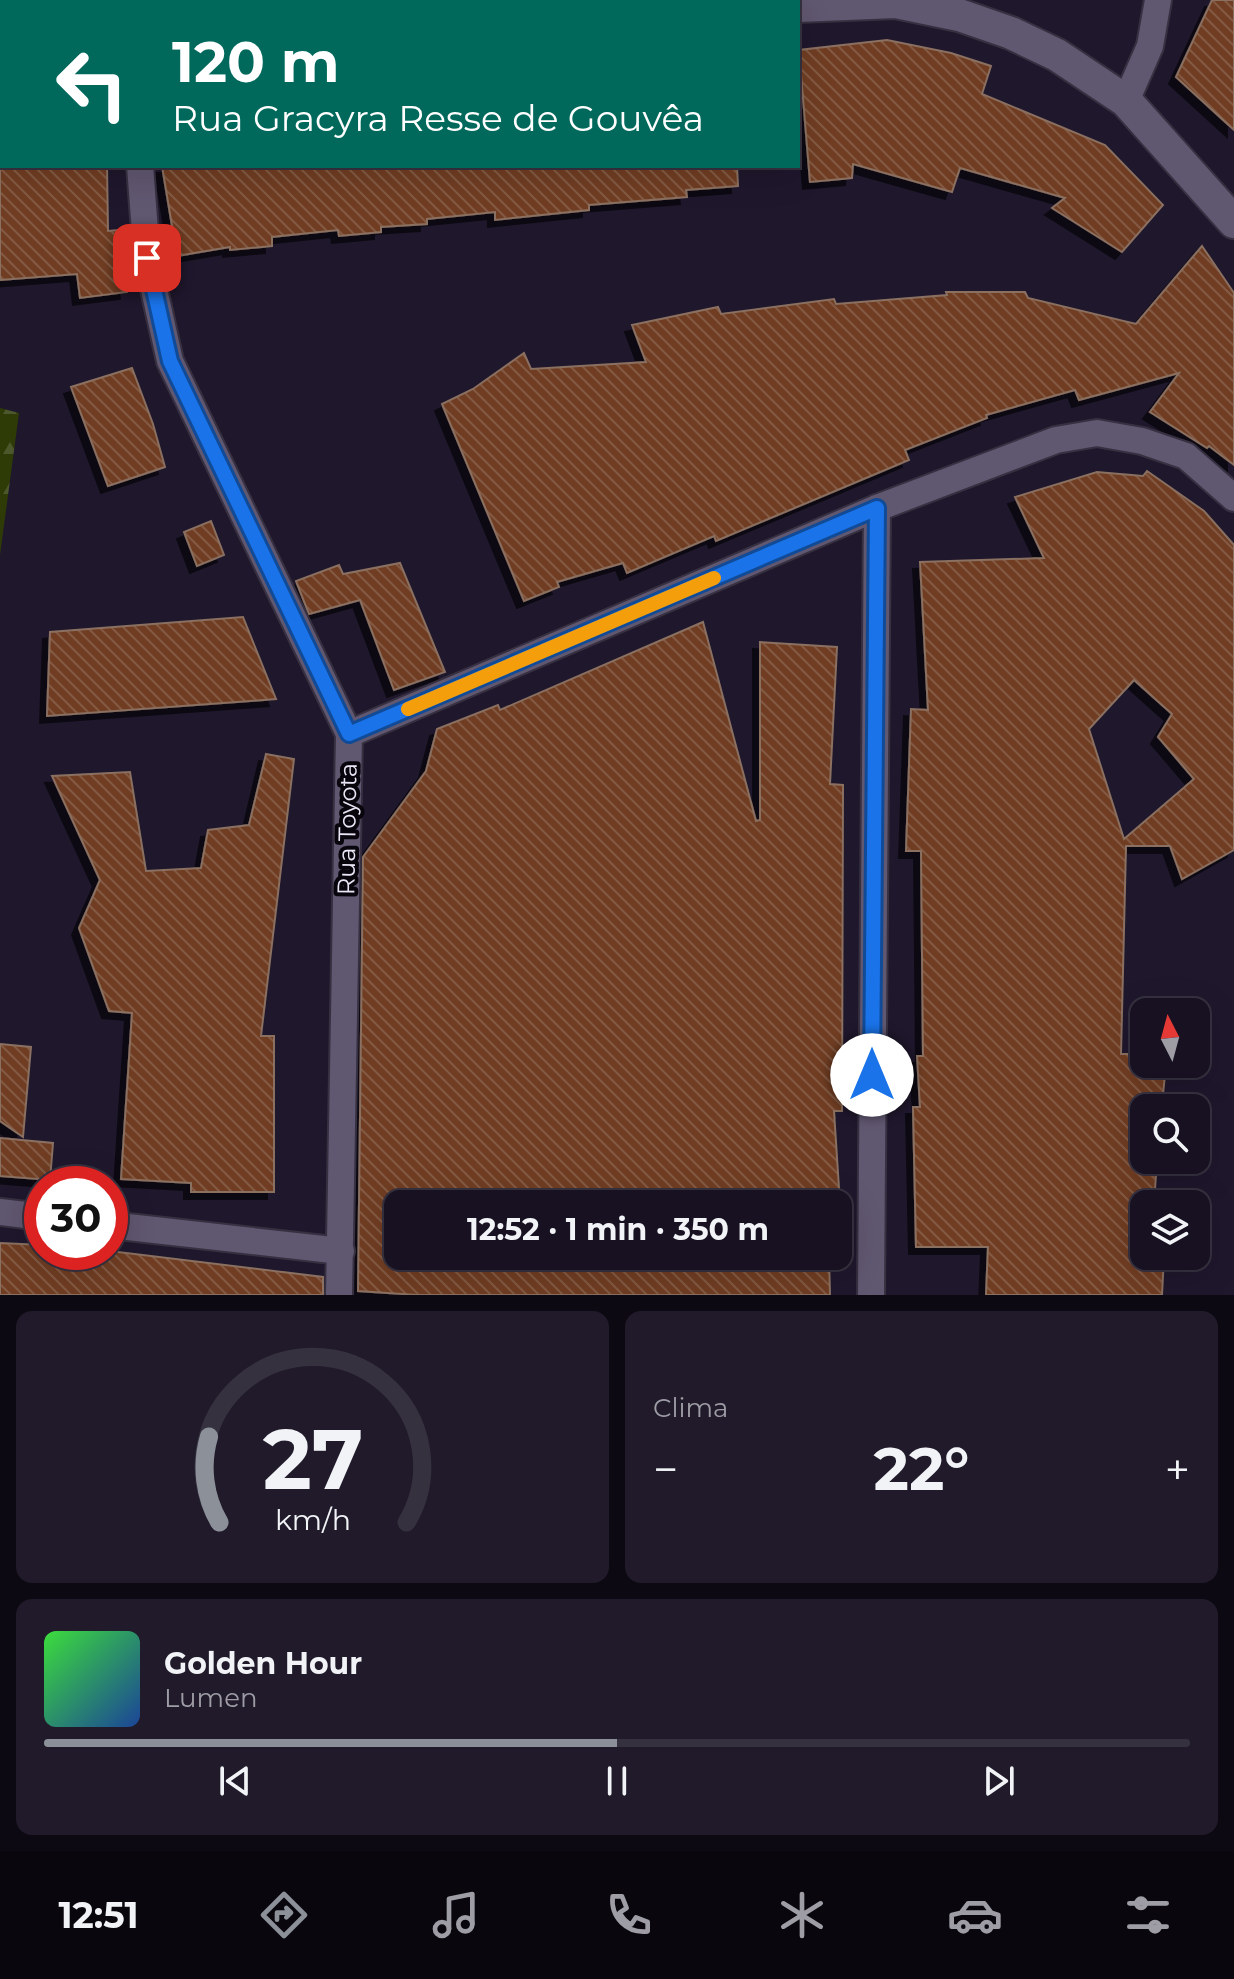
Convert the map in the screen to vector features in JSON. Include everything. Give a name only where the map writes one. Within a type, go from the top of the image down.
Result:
[{"type":"street","points":[[1126,101],[1150,46],[1158,0]]},
{"type":"street","points":[[818,3],[896,2],[959,15],[1011,33],[1057,55],[1126,101],[1234,222]]},
{"type":"street","name":"Rua Toyota","points":[[140,168],[147,258],[170,361],[349,734],[339,1295]]},
{"type":"street","points":[[349,734],[877,508],[1056,440],[1097,433],[1142,441],[1186,456],[1234,498]]},
{"type":"street","points":[[871,1295],[877,508]]},
{"type":"street","points":[[0,1212],[24,1215]]},
{"type":"street","points":[[128,1227],[341,1251]]},
{"type":"green space","points":[[0,408],[19,413],[0,555]]},
{"type":"building","points":[[1212,0],[1234,0],[1234,130],[1176,77]]},
{"type":"building","points":[[887,40],[951,53],[991,66],[982,94],[1105,145],[1163,205],[1122,252],[1052,208],[1065,198],[960,168],[952,192],[853,164],[852,178],[810,182],[800,50]]},
{"type":"building","points":[[0,168],[107,168],[108,231],[118,230],[127,292],[80,298],[77,274],[0,280]]},
{"type":"building","points":[[162,168],[737,168],[738,186],[686,190],[687,197],[589,205],[589,210],[495,220],[495,212],[427,219],[427,224],[381,227],[381,232],[339,236],[338,230],[272,237],[272,246],[230,250],[230,247],[177,256]]},
{"type":"building","points":[[1202,246],[1234,293],[1234,465],[1209,446],[1207,448],[1150,412],[1179,373],[1079,400],[1075,390],[986,415],[987,418],[905,450],[909,460],[716,541],[714,536],[627,573],[623,563],[557,582],[559,587],[524,601],[442,404],[473,389],[524,353],[531,369],[646,362],[632,325],[718,307],[721,314],[834,299],[836,304],[947,295],[946,292],[1025,292],[1028,298],[1136,324]]},
{"type":"building","points":[[132,368],[165,467],[108,486],[71,387]]},
{"type":"building","points":[[1147,471],[1204,511],[1234,545],[1234,850],[1182,879],[1170,846],[1126,846],[1121,1054],[1130,1054],[1130,1078],[1165,1078],[1163,1094],[1130,1094],[1130,1174],[1156,1174],[1155,1190],[1130,1190],[1130,1270],[1163,1270],[1162,1295],[986,1295],[988,1247],[916,1247],[913,1107],[920,1107],[917,1056],[923,1056],[921,851],[906,851],[911,709],[928,710],[920,562],[1044,558],[1015,497],[1097,472],[1143,476]],"holes":[[[1134,680],[1172,714],[1158,737],[1194,779],[1124,839],[1089,729]]]},
{"type":"building","points":[[211,521],[224,555],[197,566],[184,532]]},
{"type":"building","points":[[400,563],[445,672],[394,690],[360,600],[309,614],[296,581],[339,565],[343,574]]},
{"type":"building","points":[[243,617],[276,699],[47,716],[50,632]]},
{"type":"building","points":[[703,622],[756,821],[760,820],[760,642],[837,647],[830,784],[843,785],[842,1111],[834,1111],[839,1190],[384,1190],[384,1270],[829,1270],[830,1295],[417,1295],[358,1291],[363,857],[426,771],[437,729],[498,705],[500,710]]},
{"type":"building","points":[[266,754],[294,759],[261,1036],[274,1036],[274,1192],[191,1192],[191,1183],[128,1179],[128,1166],[122,1166],[132,1013],[109,1011],[79,928],[100,880],[52,776],[130,772],[146,871],[201,868],[208,830],[249,825]]},
{"type":"building","points":[[0,1044],[31,1047],[23,1137],[0,1121]]},
{"type":"building","points":[[0,1138],[53,1143],[51,1166],[24,1166],[24,1178],[0,1176]]},
{"type":"building","points":[[0,1243],[24,1244],[24,1270],[128,1270],[128,1253],[323,1277],[323,1295],[0,1295]]},
{"type":"slow traffic","points":[[408,709],[714,578]]},
{"type":"route","points":[[147,258],[170,361],[349,734],[877,508],[872,1075]]}]
